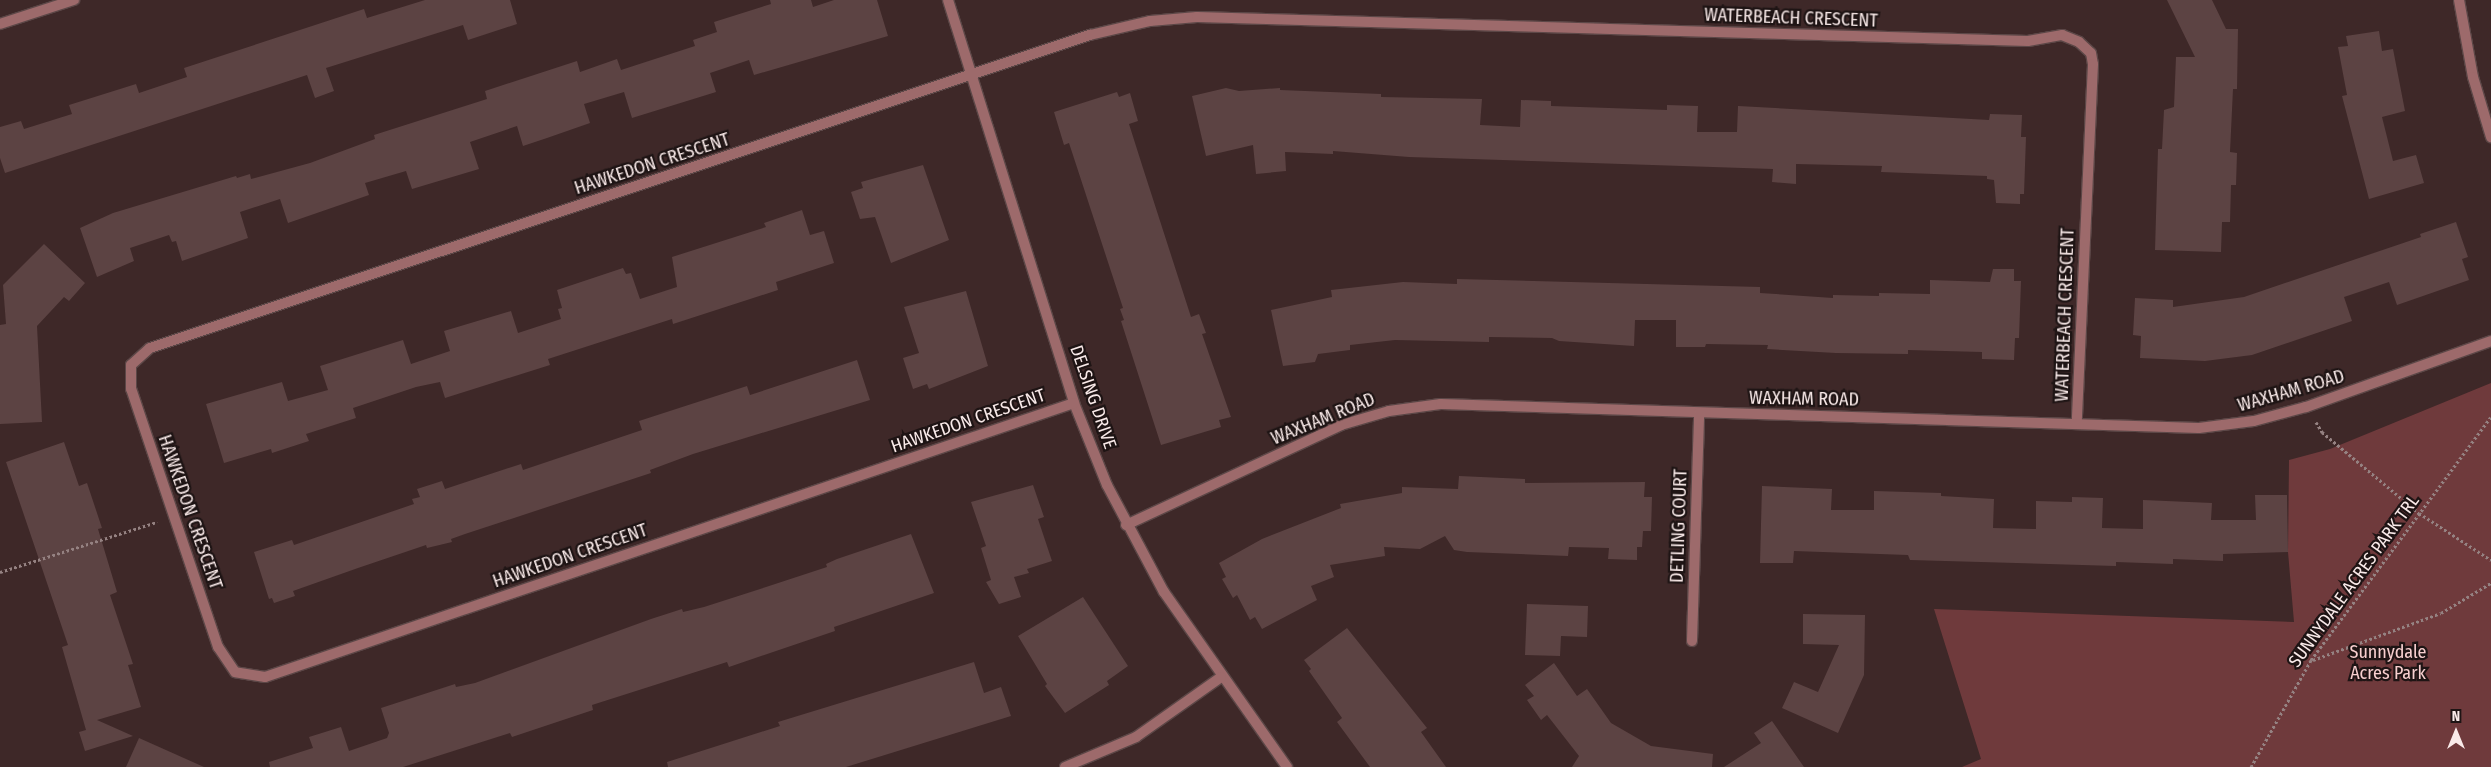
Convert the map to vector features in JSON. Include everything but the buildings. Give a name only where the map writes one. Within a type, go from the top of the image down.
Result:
[{"type":"street","points":[[0,24],[74,0]]},
{"type":"street","name":"DELSING DRIVE","points":[[948,0],[1074,403],[1126,525],[1164,592],[1221,677],[1287,767]]},
{"type":"street","points":[[2459,0],[2473,77],[2491,137]]},
{"type":"street","name":"WATERBEACH CRESCENT","points":[[972,74],[1090,35],[1150,21],[1197,17],[2028,41],[2062,35],[2079,42],[2091,53],[2093,64],[2077,422]]},
{"type":"street","name":"HAWKEDON CRESCENT","points":[[972,74],[150,348],[131,364],[131,389],[218,648],[235,672],[265,677],[1074,403]]},
{"type":"street","name":"WAXHAM ROAD","points":[[1126,525],[1341,425],[1389,410],[1441,404],[1699,413],[2077,422],[2199,428],[2254,422],[2306,407],[2491,341]]},
{"type":"street","name":"DETLING COURT","points":[[1692,641],[1699,413]]},
{"type":"street","points":[[1065,767],[1136,737],[1221,677]]},
{"type":"path","points":[[2306,407],[2322,432],[2419,513],[2491,560]]},
{"type":"path","name":"SUNNYDALE ACRES PARK TRL","points":[[2251,767],[2312,660],[2491,417]]},
{"type":"path","points":[[0,572],[174,517]]},
{"type":"path","points":[[2312,660],[2441,613],[2491,583]]},
{"type":"green space","name":"Sunnydale Acres Park","points":[[2491,383],[2491,767],[1962,767],[1981,759],[1934,609],[2294,622],[2288,552],[2289,460],[2330,449]]}]
